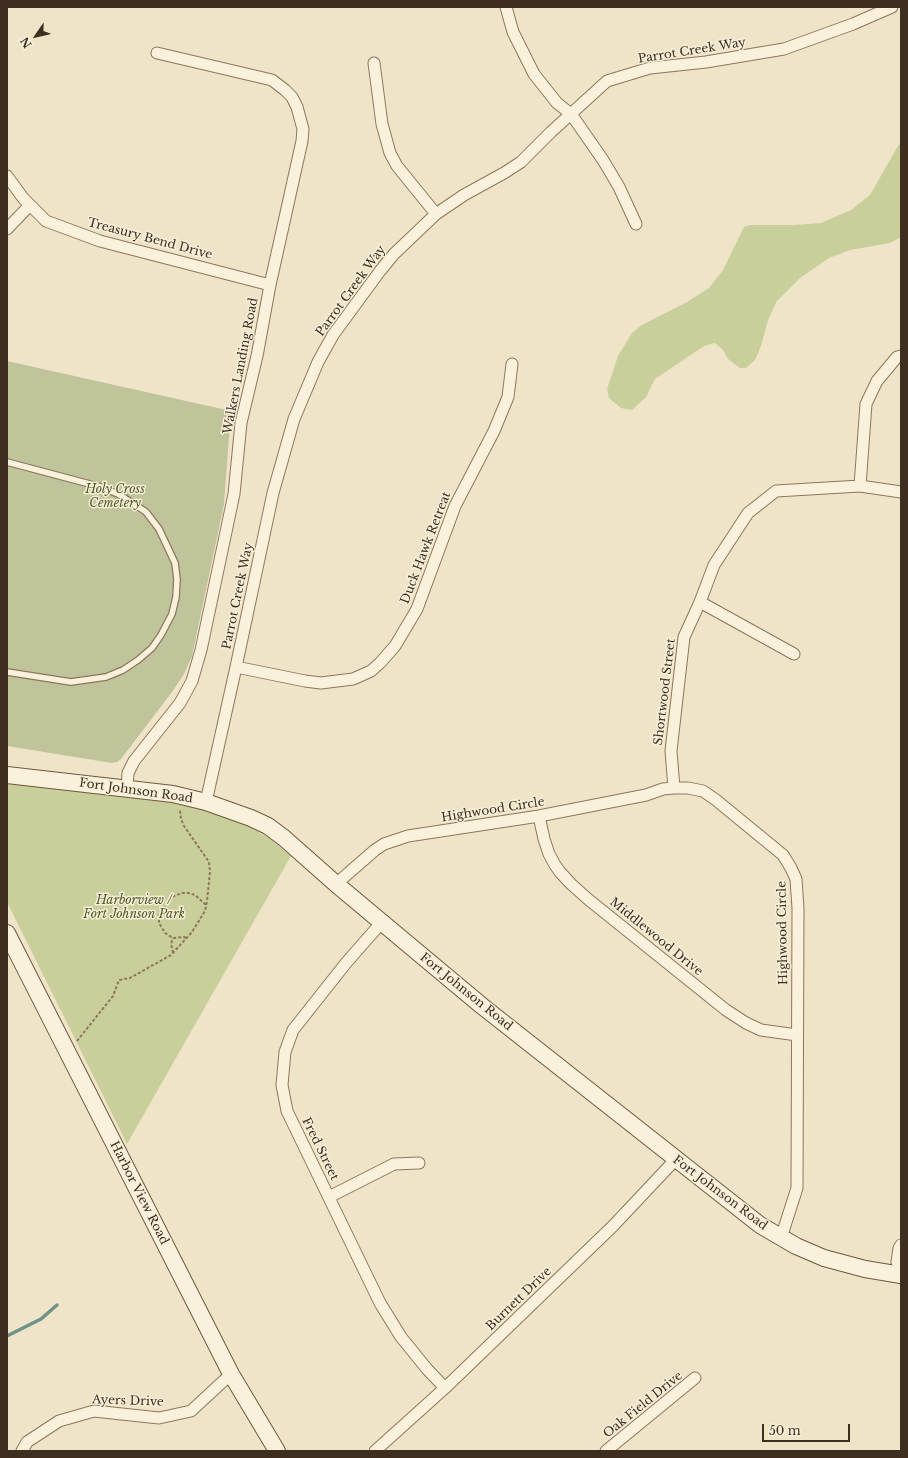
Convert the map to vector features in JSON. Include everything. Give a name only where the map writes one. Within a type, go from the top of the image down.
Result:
[{"type":"main road","name":"Fort Johnson Road","points":[[7,775],[127,788],[182,796],[206,802],[251,818],[268,826],[482,1006],[760,1225],[796,1246],[824,1258],[901,1275]]},
{"type":"main road","name":"Harbor View Road","points":[[8,936],[231,1374],[277,1451]]},
{"type":"street","points":[[506,7],[513,32],[534,74],[557,104],[571,114],[603,160],[619,187],[636,224]]},
{"type":"street","name":"Parrot Creek Way","points":[[206,802],[273,493],[294,418],[318,362],[332,335],[394,254],[436,214],[464,194],[504,174],[521,162],[608,81],[650,68],[706,62],[784,49],[853,24],[892,7]]},
{"type":"street","name":"Walkers Landing Road","points":[[127,788],[128,773],[134,761],[180,703],[192,681],[201,650],[234,494],[241,423],[257,356],[270,285],[302,141],[303,129],[298,107],[292,97],[272,80],[157,53]]},
{"type":"street","points":[[374,63],[382,124],[390,153],[397,166],[436,214]]},
{"type":"street","name":"Treasury Bend Drive","points":[[7,176],[11,191],[30,205],[46,221],[100,241],[270,285]]},
{"type":"street","points":[[7,229],[30,205]]},
{"type":"street","points":[[860,486],[866,404],[877,380],[897,357],[901,356]]},
{"type":"street","name":"Duck Hawk Retreat","points":[[236,667],[321,683],[353,679],[370,671],[380,663],[395,646],[417,609],[455,506],[494,431],[508,397],[512,364]]},
{"type":"street","name":"Shortwood Street","points":[[674,788],[671,750],[684,637],[700,602],[714,565],[748,513],[776,491],[860,486],[901,492]]},
{"type":"street","points":[[700,602],[794,654]]},
{"type":"street","name":"Highwood Circle","points":[[336,884],[375,850],[408,836],[540,816],[646,795],[663,789],[688,788],[703,791],[716,800],[783,855],[796,879],[798,908],[797,1188],[781,1238]]},
{"type":"street","name":"Middlewood Drive","points":[[540,816],[544,838],[549,854],[555,865],[571,884],[589,900],[732,1015],[761,1030],[797,1035]]},
{"type":"street","name":"Fred Street","points":[[382,922],[346,963],[293,1030],[285,1052],[282,1085],[287,1111],[380,1303],[401,1337],[427,1369],[445,1388]]},
{"type":"street","name":"Burnett Drive","points":[[375,1451],[445,1388],[613,1226],[676,1159]]},
{"type":"street","points":[[329,1197],[394,1164],[419,1163]]},
{"type":"street","points":[[901,1245],[899,1248],[897,1262],[901,1265]]},
{"type":"street","name":"Ayers Drive","points":[[22,1451],[27,1442],[59,1422],[94,1411],[159,1418],[191,1411],[231,1374]]},
{"type":"street","name":"Oak Field Drive","points":[[606,1451],[695,1378]]},
{"type":"lane","points":[[7,462],[101,487],[118,494],[146,512],[159,529],[175,563],[177,579],[176,597],[172,614],[161,635],[152,648],[123,670],[106,677],[71,682],[7,672]]},
{"type":"path","points":[[66,1049],[79,1040],[113,996],[119,980],[123,978],[130,978],[173,953],[187,938],[205,911],[210,872],[209,862],[180,819],[182,796]]},
{"type":"path","points":[[187,938],[173,938],[165,933],[159,923],[159,916],[172,897],[182,893],[195,895],[206,905]]},
{"type":"path","points":[[173,938],[171,944],[173,953]]},
{"type":"green space","points":[[901,143],[901,237],[890,243],[850,250],[829,258],[800,278],[777,301],[768,320],[761,346],[755,360],[746,368],[740,368],[728,359],[723,350],[715,343],[704,346],[655,379],[646,397],[632,410],[621,408],[609,398],[607,389],[618,356],[632,333],[642,325],[687,302],[709,288],[723,270],[744,227],[750,225],[794,225],[821,223],[851,210],[870,195]]},
{"type":"green space","name":"Holy Cross Cemetery","points":[[7,361],[231,411],[224,504],[192,656],[184,674],[172,692],[121,759],[117,762],[112,763],[7,746]]},
{"type":"green space","name":"Harborview / Fort Johnson Park","points":[[7,782],[128,795],[204,809],[235,819],[266,836],[291,856],[127,1144],[7,902]]},
{"type":"waterway","points":[[7,1336],[41,1319],[57,1305]]}]
